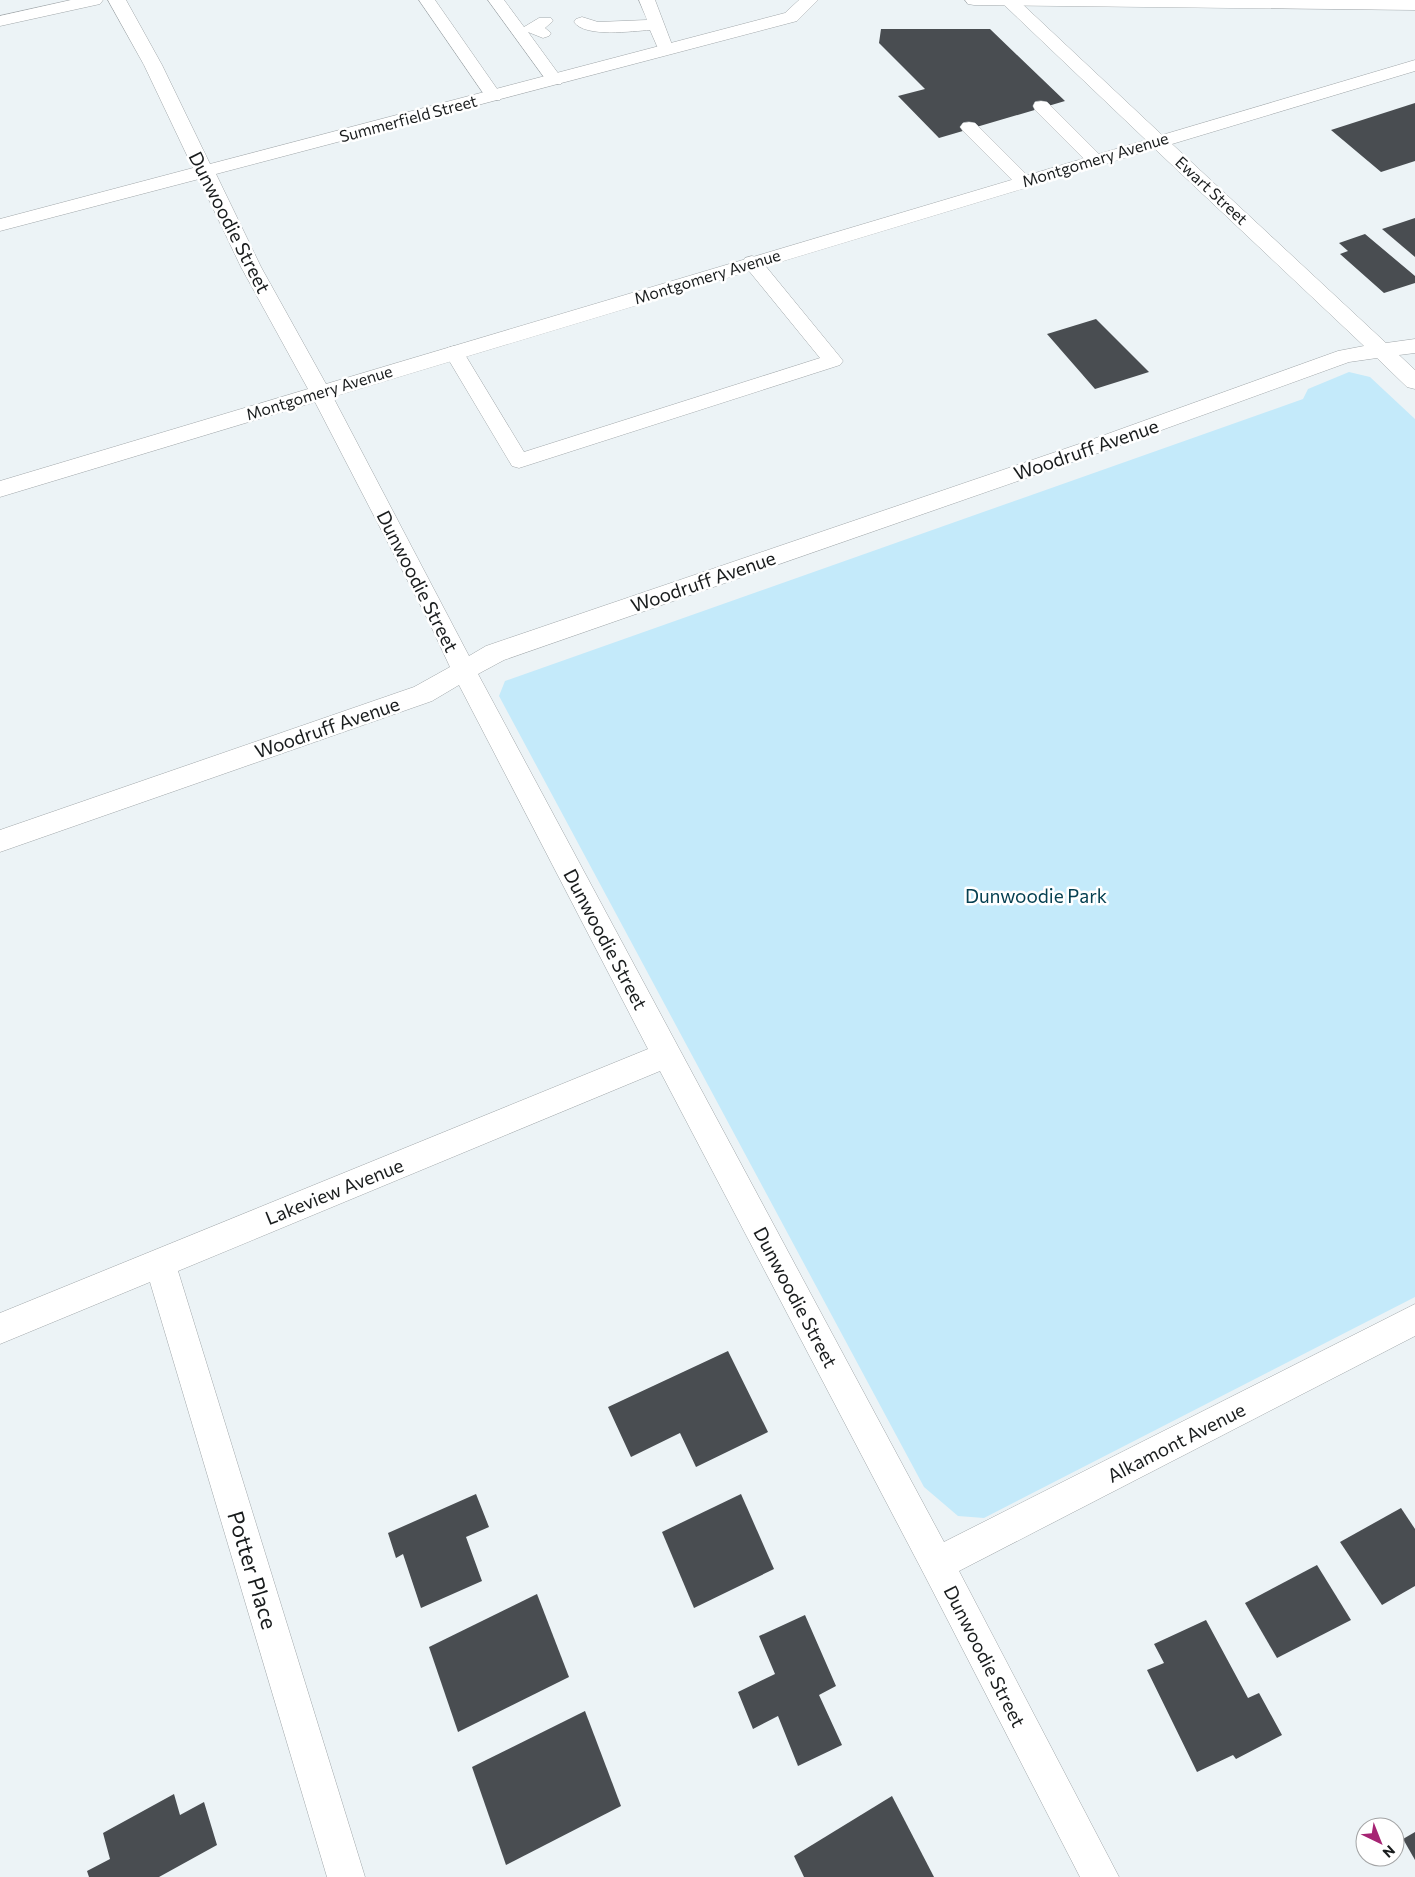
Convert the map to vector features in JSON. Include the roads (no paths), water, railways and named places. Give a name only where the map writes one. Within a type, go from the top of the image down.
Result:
[{"type":"street","points":[[0,22],[94,0]]},
{"type":"street","name":"Dunwoodie Street","points":[[117,0],[153,64],[251,267],[320,392],[441,622],[487,717],[668,1054],[1100,1877]]},
{"type":"street","name":"Summerfield Street","points":[[0,225],[791,17],[809,0]]},
{"type":"street","points":[[974,0],[1415,5]]},
{"type":"street","name":"Ewart Street","points":[[1008,0],[1415,382]]},
{"type":"street","name":"Montgomery Avenue","points":[[0,489],[1415,64]]},
{"type":"street","name":"Woodruff Avenue","points":[[0,841],[423,694],[495,653],[1093,447],[1346,356],[1415,346]]},
{"type":"street","name":"Lakeview Avenue","points":[[0,1329],[668,1054]]},
{"type":"street","name":"Potter Place","points":[[160,1262],[346,1877]]},
{"type":"street","name":"Alkamont Avenue","points":[[937,1564],[1415,1319]]},
{"type":"lane","points":[[427,0],[494,96]]},
{"type":"lane","points":[[496,0],[555,80]]},
{"type":"lane","points":[[647,0],[666,50]]},
{"type":"lane","points":[[586,28],[655,25]]},
{"type":"lane","points":[[515,28],[540,27]]},
{"type":"lane","points":[[1041,106],[1094,160]]},
{"type":"lane","points":[[969,127],[1022,181]]},
{"type":"lane","points":[[454,352],[519,461],[833,361],[752,262]]},
{"type":"park label","name":"Dunwoodie Park","points":[[1036,895]]}]
